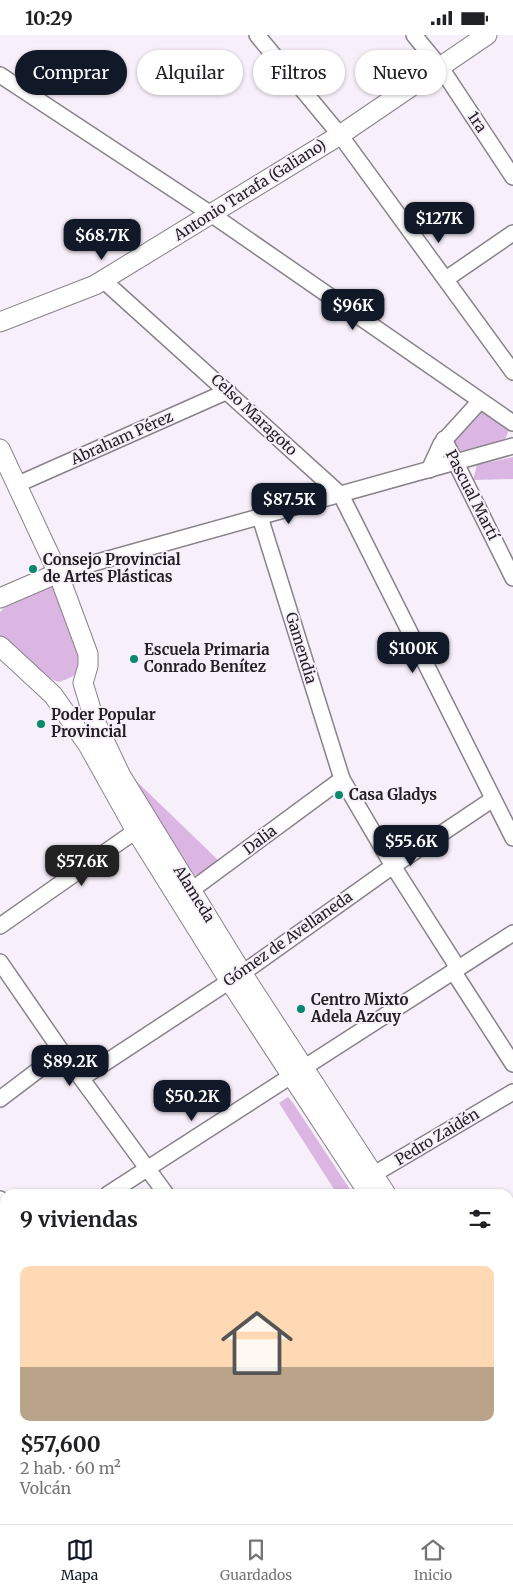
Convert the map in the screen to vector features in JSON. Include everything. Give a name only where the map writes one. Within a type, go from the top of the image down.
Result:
[{"type":"main road","name":"Antonio Tarafa (Galiano)","points":[[446,64],[487,35]]},
{"type":"main road","name":"Antonio Tarafa (Galiano)","points":[[0,322],[103,280],[340,135],[400,95]]},
{"type":"main road","name":"Alameda","points":[[0,449],[58,573],[88,654],[88,666],[83,683],[94,719],[142,827]]},
{"type":"main road","points":[[0,598],[58,573]]},
{"type":"main road","name":"Alameda","points":[[0,646],[52,695],[88,745],[142,827],[235,977],[375,1187]]},
{"type":"main road","points":[[52,695],[83,683]]},
{"type":"street","points":[[257,35],[340,135],[513,372]]},
{"type":"street","name":"1ra","points":[[414,35],[426,50]]},
{"type":"street","points":[[0,75],[211,214],[513,423]]},
{"type":"street","name":"1ra","points":[[446,76],[513,177]]},
{"type":"street","points":[[446,279],[513,233]]},
{"type":"street","name":"Celso Maragoto","points":[[103,280],[341,495],[513,838]]},
{"type":"street","name":"Abraham Pérez","points":[[16,485],[228,391]]},
{"type":"street","points":[[429,470],[444,439],[480,401]]},
{"type":"street","name":"Pascual Martí","points":[[444,439],[513,577]]},
{"type":"street","points":[[58,573],[513,446]]},
{"type":"street","name":"Gamendia","points":[[260,517],[342,779],[513,1064]]},
{"type":"street","name":"Dalia","points":[[185,895],[342,779]]},
{"type":"street","name":"Gómez de Avellaneda","points":[[82,1078],[235,977],[393,866],[493,799]]},
{"type":"street","points":[[0,926],[142,827]]},
{"type":"street","points":[[116,1189],[513,933]]},
{"type":"street","points":[[0,962],[62,1053],[163,1189]]},
{"type":"street","points":[[0,1099],[62,1053]]},
{"type":"street","name":"Pedro Zaidén","points":[[375,1187],[513,1092]]},
{"type":"shaded area","points":[[483,410],[509,430],[505,439],[457,457],[450,443]]},
{"type":"shaded area","points":[[513,457],[513,479],[473,480],[477,465]]},
{"type":"shaded area","points":[[42,586],[52,586],[58,590],[83,665],[76,674],[59,682],[51,679],[0,636],[0,612],[15,598]]},
{"type":"shaded area","points":[[131,776],[219,861],[200,874],[186,875]]},
{"type":"shaded area","points":[[288,1097],[293,1103],[350,1189],[334,1189],[279,1103]]},
{"type":"place","name":"Consejo Provincial de Artes Plásticas","points":[[33,569]]},
{"type":"place","name":"Escuela Primaria Conrado Benítez","points":[[134,659]]},
{"type":"place","name":"Poder Popular Provincial","points":[[41,724]]},
{"type":"place","name":"Casa Gladys","points":[[339,795]]},
{"type":"place","name":"Centro Mixto Adela Azcuy","points":[[301,1009]]}]
